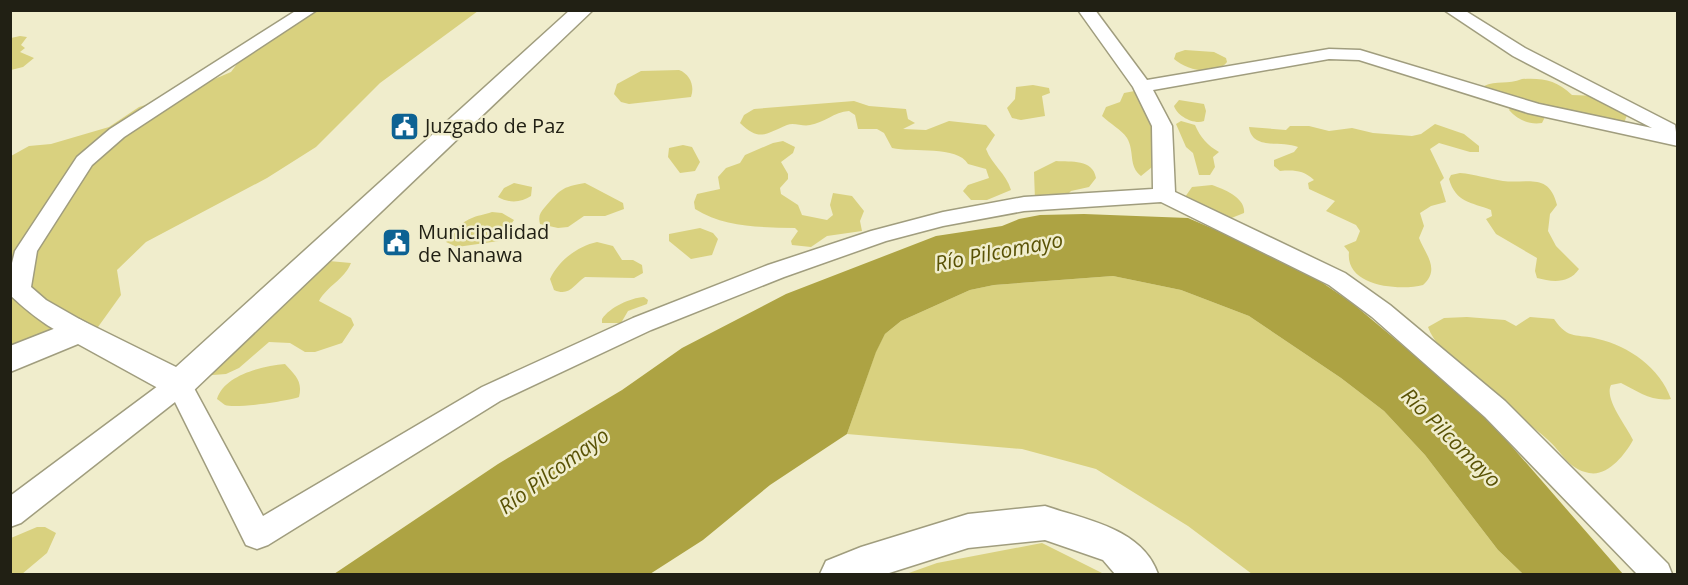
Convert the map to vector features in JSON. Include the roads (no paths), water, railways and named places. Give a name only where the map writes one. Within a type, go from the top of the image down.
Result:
[{"type":"street","points":[[309,10],[117,133],[84,161],[26,252],[20,289],[37,306],[179,384],[257,535],[492,394],[642,324],[776,271],[879,236],[955,217],[1024,204],[1164,195],[1337,279],[1381,311],[1495,409],[1657,574]]},
{"type":"street","points":[[10,514],[179,384],[584,10]]},
{"type":"street","points":[[1086,10],[1142,86],[1162,126],[1164,195]]},
{"type":"street","points":[[1452,10],[1519,52],[1677,135]]},
{"type":"street","points":[[1142,86],[1329,54],[1360,55],[1535,109],[1677,140]]},
{"type":"street","points":[[10,360],[79,331]]},
{"type":"street","points":[[840,574],[861,565],[968,531],[1045,523],[1116,548],[1139,574]]},
{"type":"water","name":"Río Pilcomayo","points":[[1084,214],[1188,218],[1295,264],[1352,303],[1481,411],[1623,574],[1523,574],[1498,550],[1425,455],[1384,411],[1341,378],[1249,316],[1181,290],[1113,276],[994,285],[970,290],[901,321],[885,334],[876,352],[847,434],[770,485],[703,540],[650,574],[334,574],[498,464],[622,390],[682,348],[786,294],[936,236],[1002,226],[1019,219],[1040,215]]},
{"type":"place","name":"Juzgado de Paz","points":[[404,126]]},
{"type":"place","name":"Municipalidad de Nanawa","points":[[397,243]]}]
